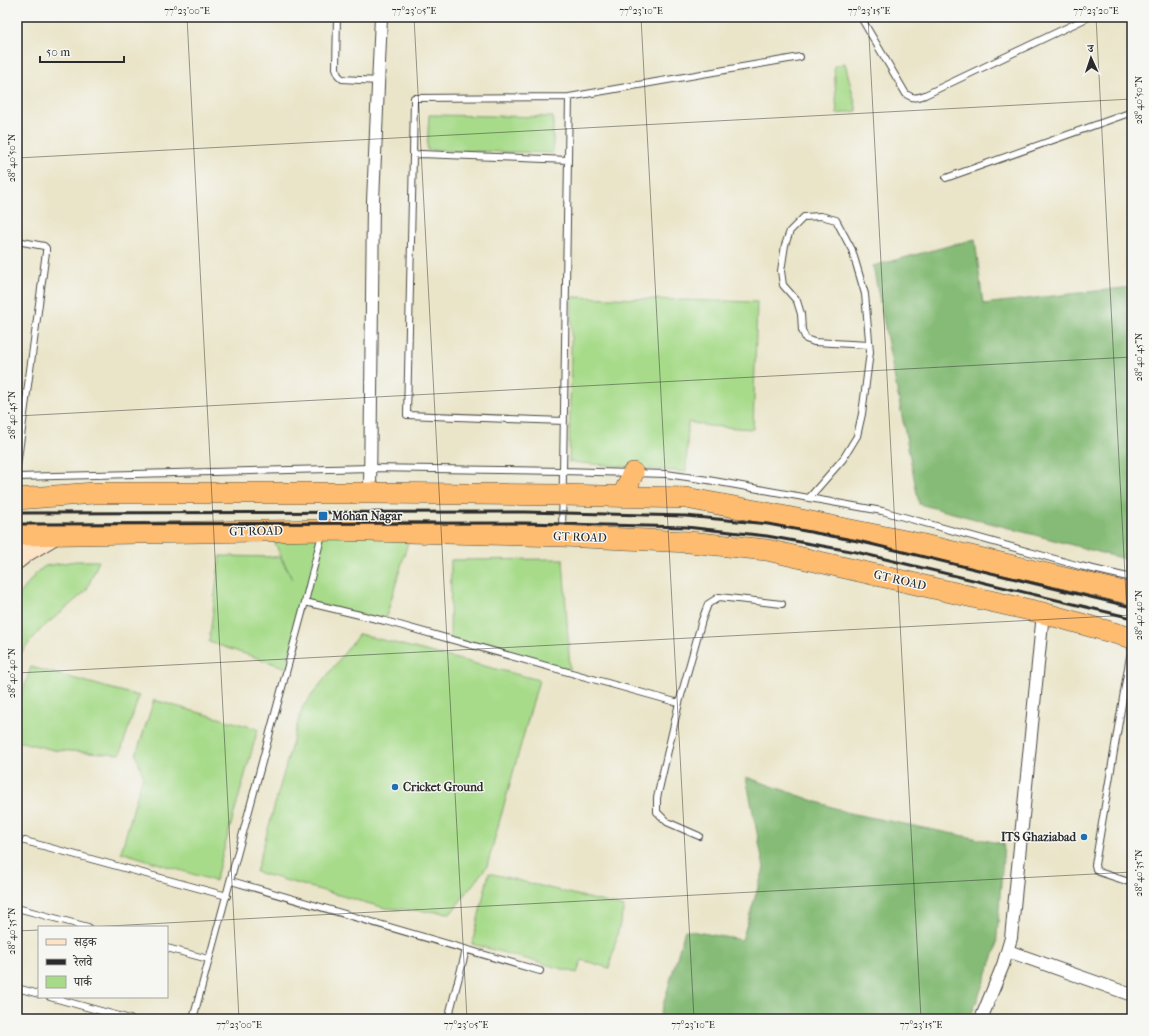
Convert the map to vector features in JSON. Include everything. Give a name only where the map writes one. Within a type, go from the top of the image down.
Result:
[{"type":"highway","points":[[624,496],[633,473]]},
{"type":"highway","points":[[17,499],[94,493],[175,483],[370,493],[686,498],[915,543],[1132,594]]},
{"type":"highway","name":"GT ROAD","points":[[17,535],[323,530],[562,536],[690,542],[767,550],[1044,613],[1132,638]]},
{"type":"main road","points":[[17,560],[27,552],[57,534]]},
{"type":"street","points":[[370,493],[373,200],[381,17]]},
{"type":"street","points":[[981,1019],[1004,965],[1011,932],[1044,613]]},
{"type":"street","points":[[1008,951],[1132,995]]},
{"type":"lane","points":[[337,17],[336,68],[338,75],[342,79],[378,81]]},
{"type":"lane","points":[[863,17],[863,21],[906,94],[911,97],[925,95],[1088,17]]},
{"type":"lane","points":[[564,421],[407,415],[414,98],[569,97],[800,57]]},
{"type":"lane","points":[[562,536],[569,97]]},
{"type":"lane","points":[[946,178],[1132,112]]},
{"type":"lane","points":[[413,155],[421,154],[568,160]]},
{"type":"lane","points":[[809,498],[844,459],[857,436],[862,414],[870,352],[865,294],[852,250],[836,220],[821,216],[804,217],[790,231],[785,245],[781,271],[783,285],[797,301],[801,314],[802,330],[806,339],[814,342],[869,345]]},
{"type":"lane","points":[[17,241],[44,246],[46,248],[17,466]]},
{"type":"lane","points":[[17,477],[175,483],[370,468],[666,474],[882,511],[1080,566],[1132,578]]},
{"type":"lane","points":[[193,1019],[208,959],[231,881],[323,530]]},
{"type":"lane","points":[[699,836],[667,822],[657,812],[657,798],[679,703],[702,620],[708,604],[719,597],[782,604]]},
{"type":"lane","points":[[305,602],[392,623],[679,703]]},
{"type":"lane","points":[[1132,644],[1095,865],[1099,872],[1132,883]]},
{"type":"lane","points":[[25,841],[227,896]]},
{"type":"lane","points":[[231,881],[540,971]]},
{"type":"lane","points":[[17,908],[84,926]]},
{"type":"lane","points":[[168,948],[208,959]]},
{"type":"lane","points":[[448,1019],[466,950]]},
{"type":"lane","points":[[17,988],[38,994]]},
{"type":"lane","points":[[54,998],[130,1019]]},
{"type":"green space","points":[[845,63],[857,111],[837,114],[834,66]]},
{"type":"green space","points":[[429,115],[553,117],[553,153],[427,150]]},
{"type":"green space","points":[[975,239],[983,304],[1132,287],[1132,561],[919,504],[873,266]]},
{"type":"green space","points":[[572,297],[757,302],[753,429],[709,426],[688,422],[686,472],[569,462]]},
{"type":"green space","points":[[269,531],[411,532],[385,621],[302,600],[287,668],[209,642],[220,556],[280,557],[292,579]]},
{"type":"green space","points":[[563,559],[570,670],[450,639],[451,560]]},
{"type":"green space","points":[[76,561],[99,561],[86,591],[41,629],[19,655],[17,655],[17,598],[36,573],[45,566]]},
{"type":"green space","name":"Cricket Ground","points":[[359,634],[539,680],[487,866],[451,913],[385,908],[256,872],[302,708]]},
{"type":"green space","points":[[31,667],[139,696],[120,754],[54,750],[17,741],[17,708]]},
{"type":"green space","points":[[154,700],[258,729],[215,881],[121,852],[143,775],[136,755]]},
{"type":"green space","points":[[746,777],[849,813],[1004,844],[996,949],[970,1019],[659,1019],[685,930],[742,940],[764,868]]},
{"type":"green space","points":[[489,873],[624,907],[609,968],[582,960],[577,973],[472,944]]},
{"type":"railway","points":[[17,513],[525,512],[686,516],[768,524],[858,541],[1132,607]]},
{"type":"railway","points":[[17,524],[525,523],[686,527],[767,536],[856,552],[1132,618]]},
{"type":"place","name":"Mohan Nagar","points":[[323,516]]},
{"type":"place","name":"Cricket Ground","points":[[395,787]]},
{"type":"place","name":"ITS Ghaziabad","points":[[1084,837]]}]
